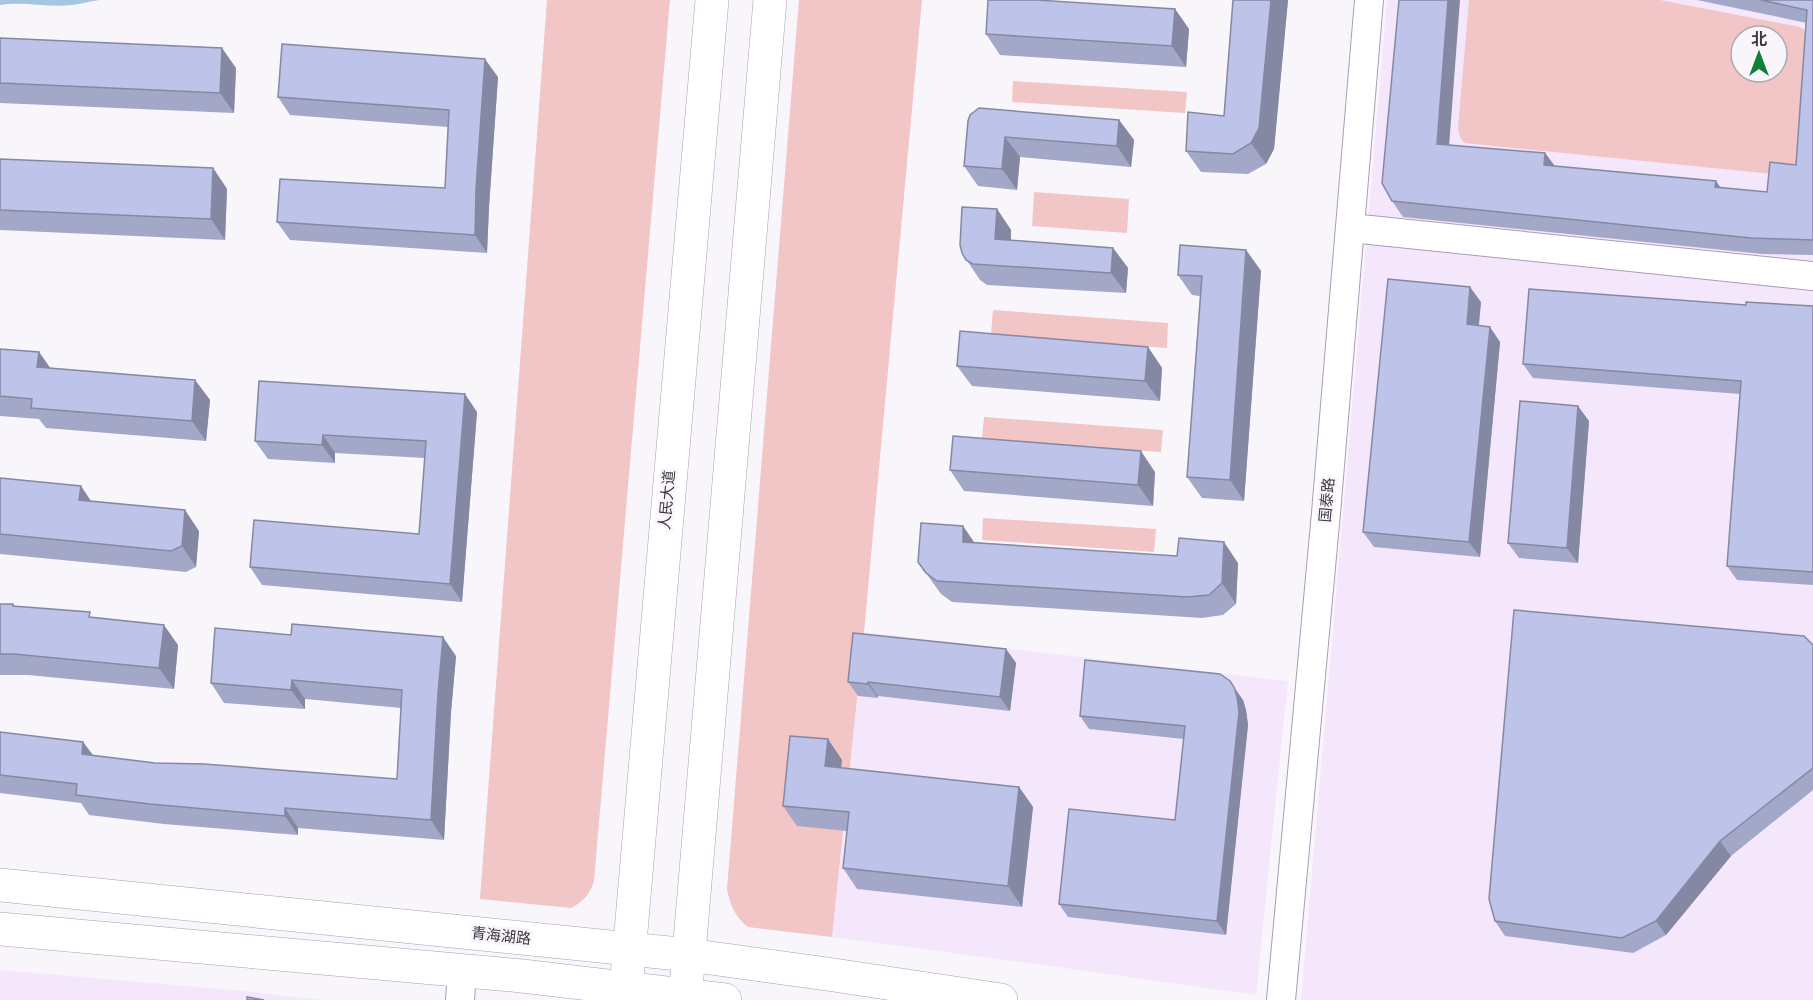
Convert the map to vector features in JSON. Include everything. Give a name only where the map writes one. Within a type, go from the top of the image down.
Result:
[{"type":"main road","name":"人民大道","points":[[626,994],[628,949],[712,0]]},
{"type":"main road","points":[[685,997],[770,0]]},
{"type":"main road","name":"青海湖路","points":[[0,885],[689,955],[1001,1000]]},
{"type":"main road","points":[[0,929],[461,985],[725,1000]]},
{"type":"street","name":"国泰路","points":[[1281,1000],[1351,228],[1369,0]]},
{"type":"street","points":[[1351,228],[1813,276]]},
{"type":"shaded area","points":[[547,0],[670,0],[594,880],[586,897],[571,908],[480,899]]},
{"type":"shaded area","points":[[799,0],[922,0],[864,632],[832,937],[748,927],[734,910],[727,889]]},
{"type":"shaded area","points":[[1387,0],[1813,0],[1813,1000],[1301,1000]]},
{"type":"shaded area","points":[[1469,0],[1660,0],[1784,24],[1729,24],[1729,84],[1789,84],[1789,25],[1800,27],[1810,33],[1802,173],[1783,175],[1464,143],[1458,128]]},
{"type":"shaded area","points":[[1013,81],[1187,92],[1185,113],[1012,102]]},
{"type":"shaded area","points":[[1034,192],[1129,199],[1127,233],[1032,226]]},
{"type":"shaded area","points":[[993,310],[1168,323],[1167,348],[991,335]]},
{"type":"shaded area","points":[[984,417],[1163,430],[1161,452],[982,439]]},
{"type":"shaded area","points":[[983,518],[1156,529],[1154,552],[982,540]]},
{"type":"shaded area","points":[[864,632],[1288,681],[1256,995],[832,937]]},
{"type":"shaded area","points":[[0,970],[245,991],[321,1000],[0,1000]]},
{"type":"water","points":[[0,0],[100,0],[54,6],[0,5]]},
{"type":"building","points":[[988,0],[1037,0],[1175,9],[1172,46],[986,34]]},
{"type":"building","points":[[1233,0],[1271,0],[1259,128],[1251,143],[1233,154],[1186,151],[1188,112],[1224,116]]},
{"type":"building","points":[[1399,0],[1448,0],[1437,144],[1545,153],[1544,165],[1716,181],[1715,187],[1767,192],[1770,162],[1796,165],[1807,10],[1761,0],[1813,0],[1813,240],[1751,238],[1392,201],[1382,183]]},
{"type":"building","points":[[0,38],[222,48],[220,93],[0,83]]},
{"type":"building","points":[[282,44],[485,59],[475,235],[277,222],[280,179],[445,188],[449,110],[278,97]]},
{"type":"building","points":[[979,108],[1119,120],[1117,146],[1005,137],[1002,169],[964,166],[968,121],[970,115]]},
{"type":"building","points":[[0,159],[213,168],[211,219],[0,210]]},
{"type":"building","points":[[962,207],[997,209],[995,239],[1113,248],[1111,273],[973,264],[966,260],[960,245]]},
{"type":"building","points":[[1180,245],[1246,250],[1230,480],[1187,477],[1202,276],[1178,275]]},
{"type":"building","points":[[1388,279],[1470,287],[1467,324],[1490,327],[1469,542],[1363,532]]},
{"type":"building","points":[[1529,289],[1746,305],[1746,302],[1813,306],[1813,572],[1727,566],[1741,381],[1523,364]]},
{"type":"building","points":[[960,331],[1148,347],[1145,381],[957,366]]},
{"type":"building","points":[[0,349],[39,352],[37,367],[195,380],[192,421],[31,408],[32,399],[0,396]]},
{"type":"building","points":[[259,381],[465,394],[450,584],[250,567],[254,520],[419,534],[426,441],[323,435],[322,445],[255,441]]},
{"type":"building","points":[[1520,401],[1578,406],[1567,548],[1508,543]]},
{"type":"building","points":[[953,436],[1141,451],[1138,485],[950,470]]},
{"type":"building","points":[[0,478],[81,486],[79,500],[185,510],[182,546],[171,551],[0,534]]},
{"type":"building","points":[[921,523],[963,526],[963,542],[1177,556],[1179,538],[1224,542],[1222,583],[1209,595],[1187,597],[937,581],[926,573],[918,562]]},
{"type":"building","points":[[0,604],[90,612],[89,617],[164,625],[159,668],[0,654]]},
{"type":"building","points":[[1514,610],[1804,636],[1813,645],[1813,768],[1720,841],[1656,921],[1622,938],[1495,921],[1489,899]]},
{"type":"building","points":[[292,624],[443,637],[431,820],[285,808],[285,816],[150,804],[76,795],[77,784],[0,775],[0,732],[83,742],[82,754],[155,763],[204,764],[397,779],[402,690],[292,680],[291,690],[211,683],[215,628],[291,635]]},
{"type":"building","points":[[853,633],[1006,649],[1000,697],[868,682],[868,684],[848,682]]},
{"type":"building","points":[[1085,660],[1220,674],[1234,687],[1239,712],[1217,921],[1059,904],[1069,809],[1175,820],[1185,726],[1080,716]]},
{"type":"building","points":[[790,736],[828,739],[825,766],[1019,787],[1008,886],[843,868],[849,812],[783,806]]},
{"type":"building","points":[[247,997],[264,1000],[247,1000]]}]
